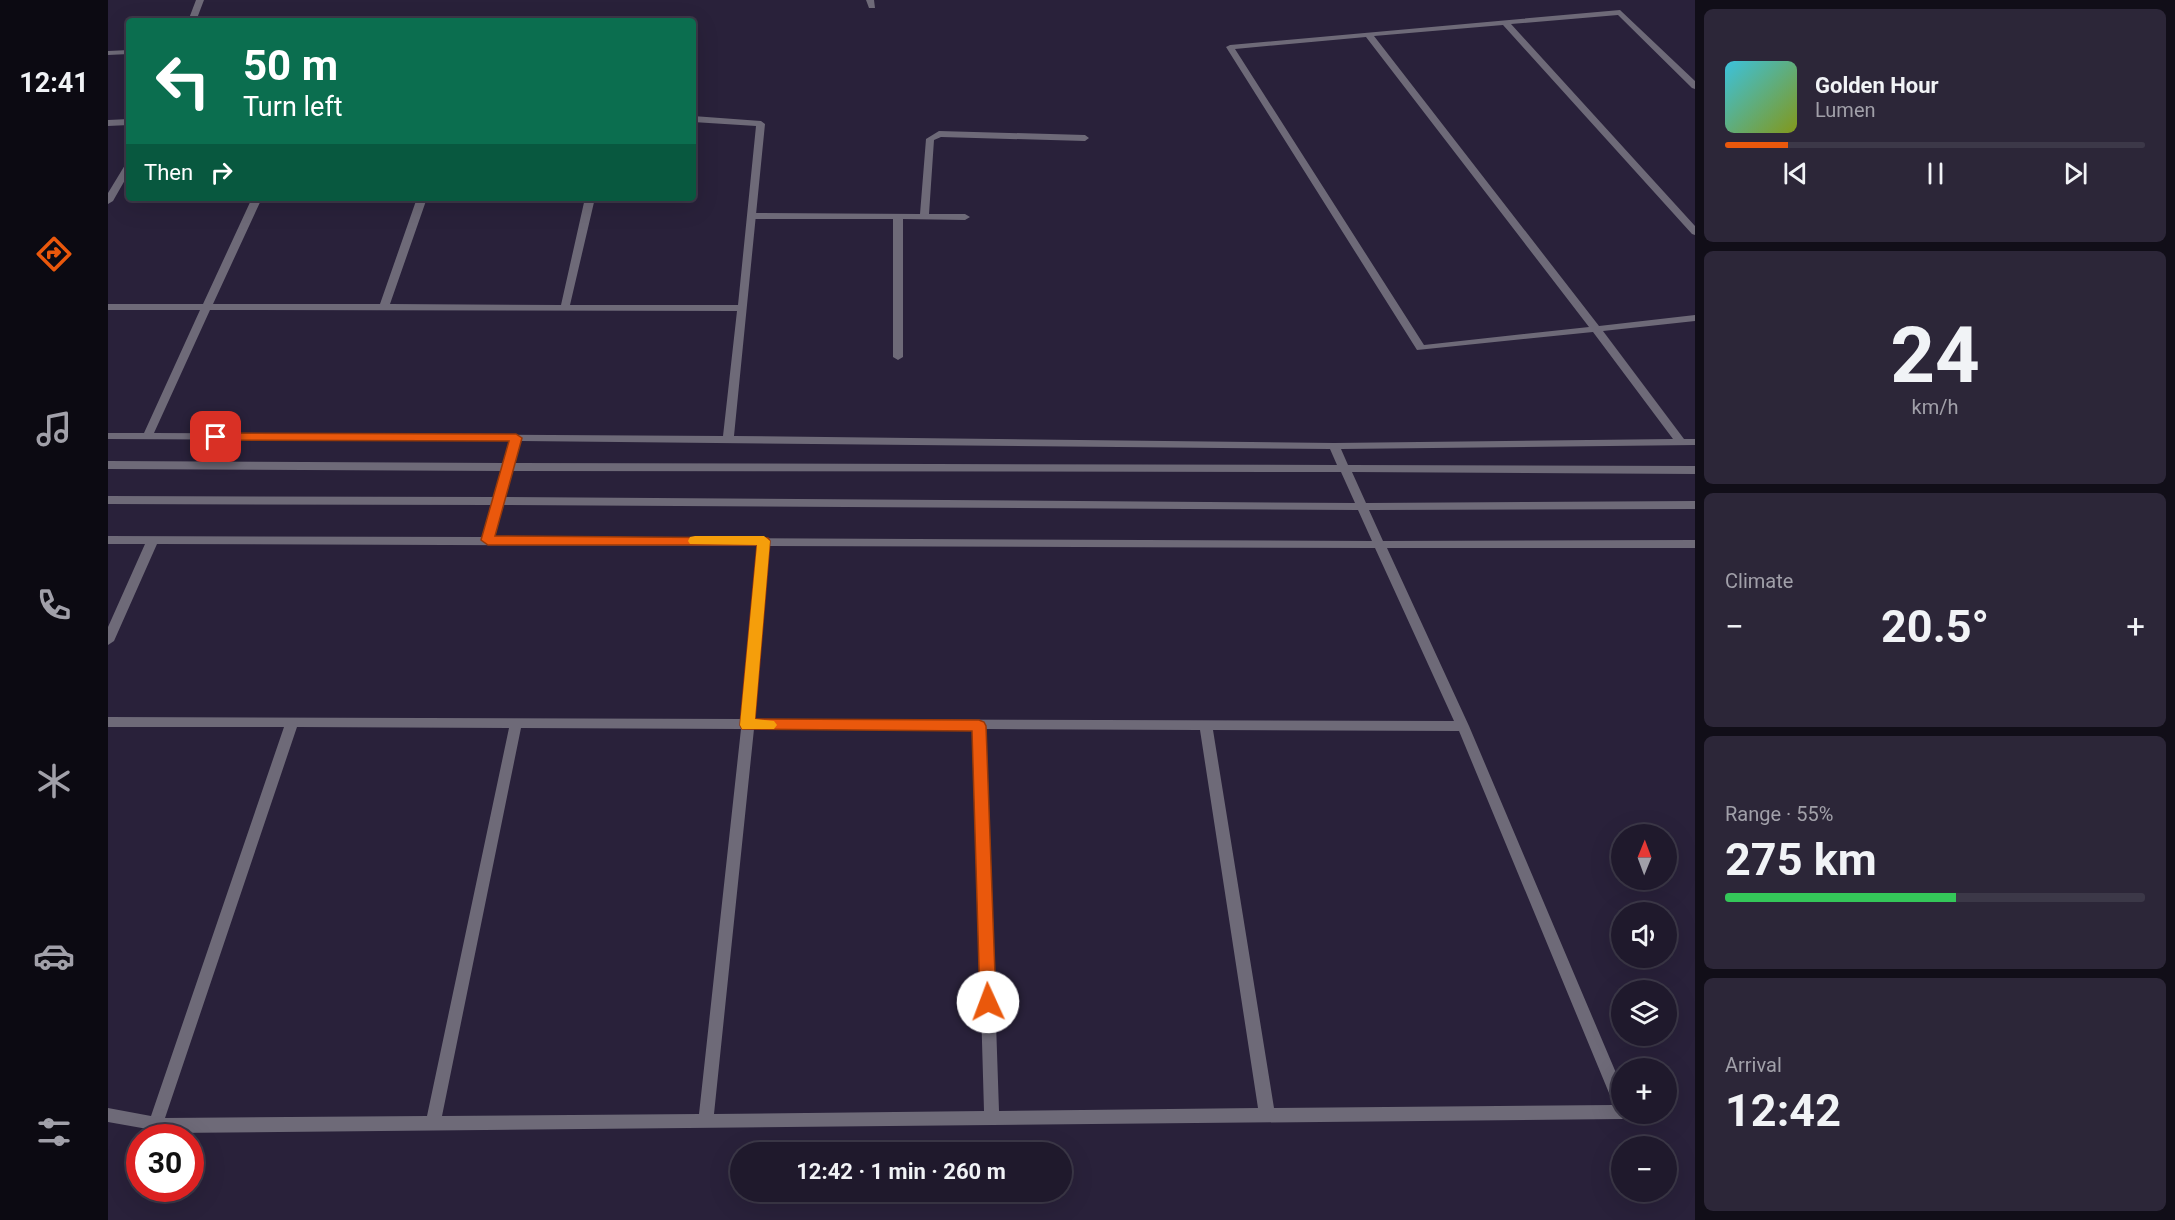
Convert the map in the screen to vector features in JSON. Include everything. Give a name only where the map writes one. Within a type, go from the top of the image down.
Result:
[{"type":"street","points":[[193,18],[200,0]]},
{"type":"street","points":[[1694,85],[1620,12],[1230,47],[1421,348],[1695,318]]},
{"type":"street","points":[[1505,22],[1695,232]]},
{"type":"street","points":[[1368,34],[1597,328],[1681,442]]},
{"type":"street","points":[[108,53],[126,52]]},
{"type":"street","points":[[696,119],[761,124],[728,439]]},
{"type":"street","points":[[108,123],[126,122]]},
{"type":"street","points":[[924,217],[932,136],[939,134],[1085,138]]},
{"type":"street","points":[[108,201],[126,170]]},
{"type":"street","points":[[147,436],[256,201]]},
{"type":"street","points":[[384,307],[422,201]]},
{"type":"street","points":[[565,307],[589,201]]},
{"type":"street","points":[[752,216],[965,217]]},
{"type":"street","points":[[898,217],[898,357]]},
{"type":"street","points":[[108,307],[743,308]]},
{"type":"street","points":[[108,436],[728,439],[1334,446],[1695,442]]},
{"type":"street","points":[[488,540],[516,438]]},
{"type":"street","points":[[1334,446],[1462,726],[1611,1080]]},
{"type":"street","points":[[108,465],[506,468],[1360,467],[1695,470]]},
{"type":"street","points":[[108,500],[498,499],[1362,508],[1695,505]]},
{"type":"street","points":[[108,540],[1695,544]]},
{"type":"street","points":[[108,641],[153,540]]},
{"type":"street","points":[[706,1120],[748,725],[764,541]]},
{"type":"street","points":[[108,722],[1462,726]]},
{"type":"street","points":[[156,1123],[292,723]]},
{"type":"street","points":[[433,1123],[516,723]]},
{"type":"street","points":[[979,726],[992,1118]]},
{"type":"street","points":[[1206,727],[1267,1116]]},
{"type":"street","points":[[108,1115],[170,1126],[1611,1112]]},
{"type":"slow traffic","points":[[695,541],[764,541],[748,725],[769,725]]},
{"type":"route","points":[[216,437],[516,438],[488,540],[764,541],[748,725],[979,726],[988,1002]]}]
